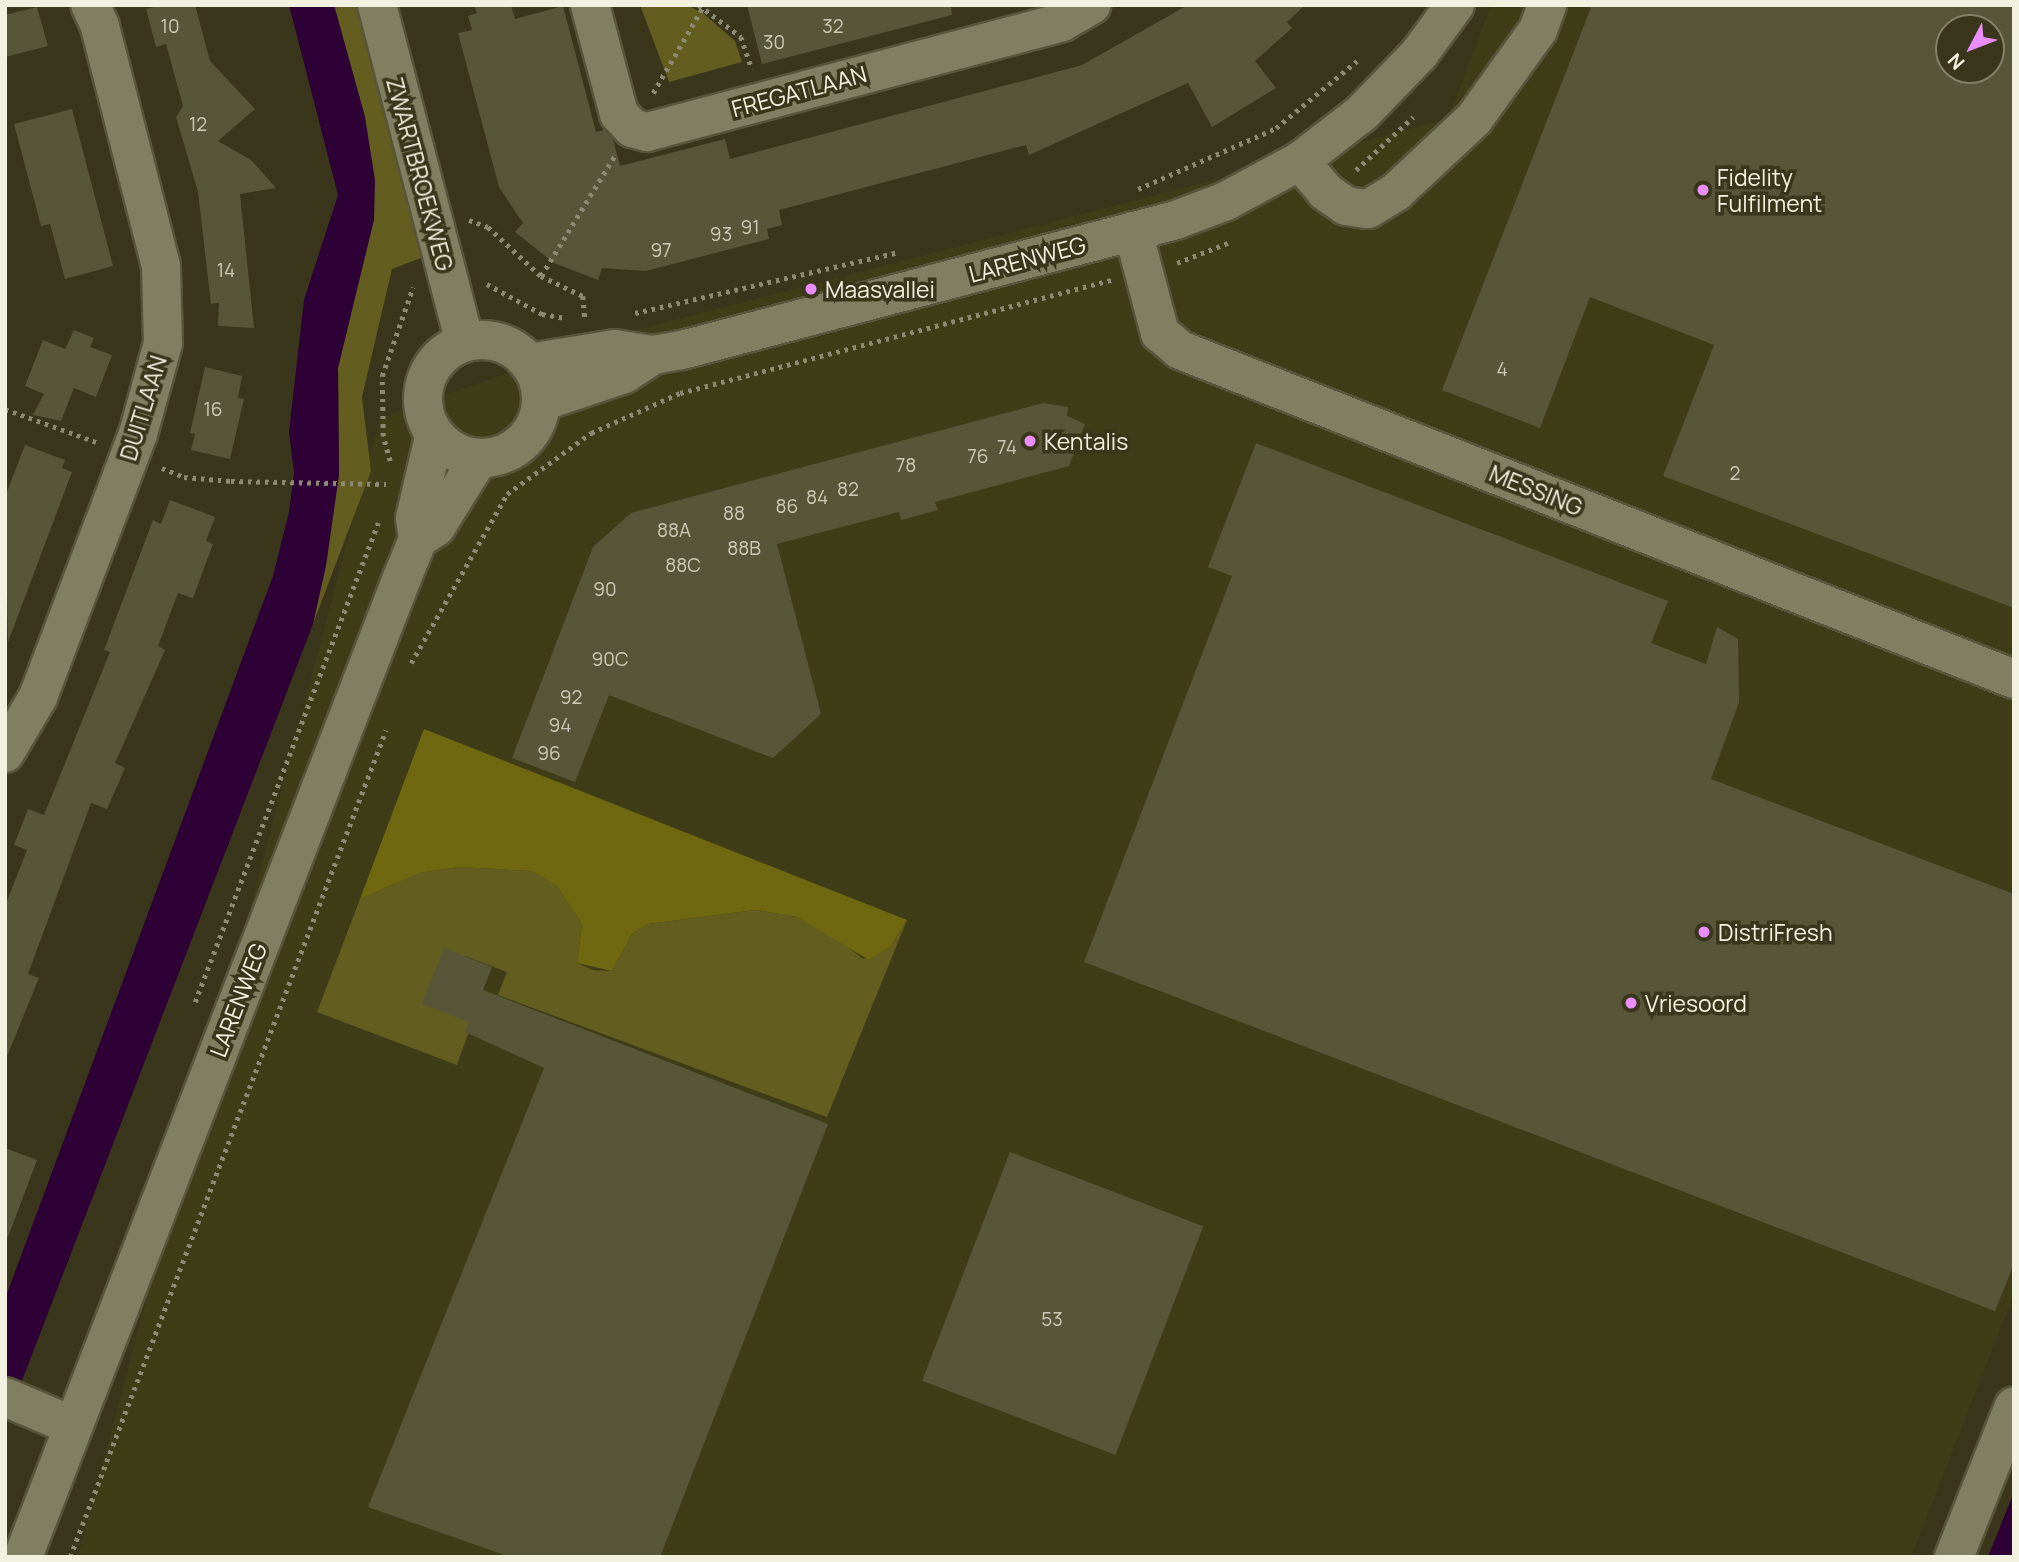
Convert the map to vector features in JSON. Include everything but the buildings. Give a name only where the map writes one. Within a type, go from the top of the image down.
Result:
[{"type":"street","name":"DUITLAAN","points":[[5,753],[38,697],[130,455],[163,343],[161,265],[100,26],[90,5]]},
{"type":"street","name":"ZWARTBROEKWEG","points":[[377,5],[465,342]]},
{"type":"street","name":"FREGATLAAN","points":[[590,5],[620,114],[632,128],[648,132],[1062,22],[1091,5]]},
{"type":"street","name":"LARENWEG","points":[[529,363],[615,349],[653,355],[1133,231],[1226,201],[1300,161],[1390,87],[1455,5]]},
{"type":"street","points":[[1300,161],[1326,192],[1346,205],[1368,209],[1396,192],[1474,119],[1538,30],[1547,5]]},
{"type":"street","name":"MESSING","points":[[1133,231],[1160,333],[1180,350],[2014,679]]},
{"type":"street","points":[[418,539],[415,518],[434,437],[422,394],[429,371],[444,353],[465,342],[500,342],[529,363],[541,401],[536,424],[522,443],[502,455],[479,458],[455,453],[434,437]]},
{"type":"street","points":[[541,401],[625,374],[653,355]]},
{"type":"street","name":"LARENWEG","points":[[23,1557],[39,1412],[418,539],[436,527],[479,458]]},
{"type":"street","points":[[1954,1557],[2014,1406]]},
{"type":"path","points":[[699,5],[741,37],[762,100]]},
{"type":"path","points":[[1135,191],[1276,128],[1367,51]]},
{"type":"path","points":[[1326,192],[1403,130],[1420,108]]},
{"type":"path","points":[[435,231],[475,218],[541,276],[583,296],[586,321]]},
{"type":"path","points":[[407,675],[507,494],[591,433],[680,393],[1200,257],[1235,239]]},
{"type":"path","points":[[630,314],[910,249]]},
{"type":"path","points":[[392,467],[383,436],[382,376],[406,306]]},
{"type":"path","points":[[578,320],[596,320]]},
{"type":"path","points":[[5,409],[184,477],[391,484]]},
{"type":"path","points":[[389,491],[391,475]]},
{"type":"path","points":[[193,1007],[382,511]]},
{"type":"path","points":[[70,1557],[388,725]]},
{"type":"shaded area","points":[[289,5],[334,5],[365,117],[375,180],[374,220],[338,368],[339,475],[326,566],[313,624],[5,1425],[5,1299],[273,576],[289,512],[294,473],[289,432],[304,300],[338,195]]},
{"type":"shaded area","points":[[334,5],[357,5],[421,258],[392,269],[362,397],[371,471],[313,624],[339,475],[338,368],[352,308],[365,117]]},
{"type":"shaded area","points":[[640,5],[687,5],[704,14],[735,41],[742,62],[669,82]]},
{"type":"shaded area","points":[[1491,5],[2014,5],[2014,1294],[1911,1557],[78,1557],[380,418],[609,337],[1448,119]]},
{"type":"shaded area","points":[[424,729],[907,920],[891,946],[869,960],[797,917],[756,910],[648,924],[632,934],[612,971],[577,963],[582,924],[556,885],[531,871],[459,867],[419,873],[360,899]]},
{"type":"shaded area","points":[[459,867],[531,871],[556,885],[582,924],[577,963],[593,970],[612,971],[632,934],[648,924],[756,910],[797,917],[836,937],[863,959],[891,946],[907,920],[827,1117],[498,995],[507,972],[465,956],[443,1010],[472,1023],[457,1065],[317,1012],[360,899],[418,873]]},
{"type":"shaded area","points":[[2014,1492],[2014,1557],[1988,1557]]},
{"type":"place","name":"Fidelity Fulfilment","points":[[1703,190]]},
{"type":"place","name":"Maasvallei","points":[[811,289]]},
{"type":"place","name":"Kentalis","points":[[1030,441]]},
{"type":"place","name":"DistriFresh","points":[[1704,932]]},
{"type":"place","name":"Vriesoord","points":[[1631,1003]]}]
